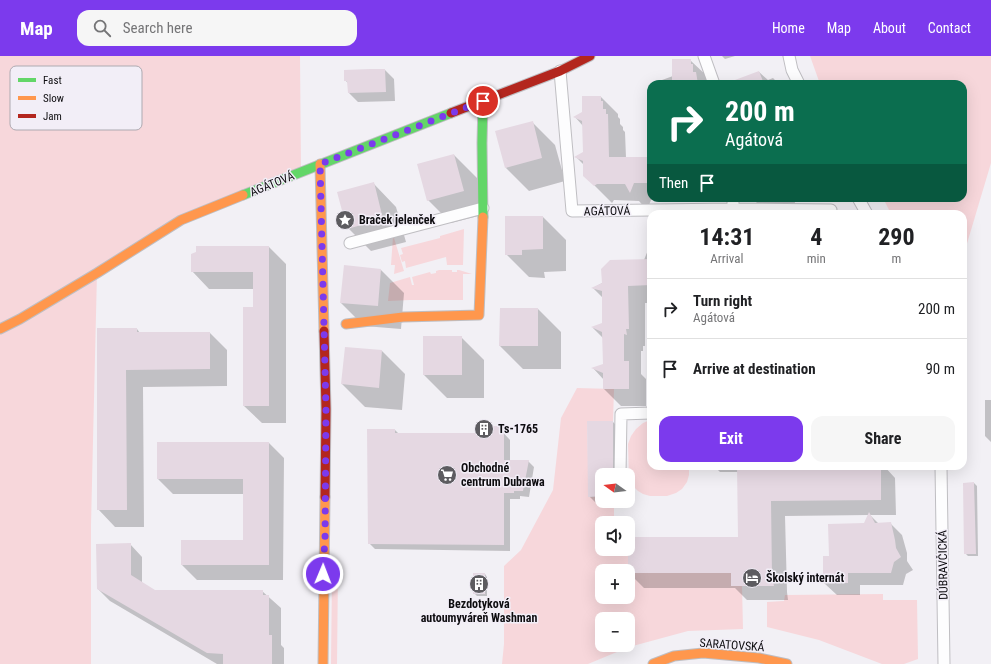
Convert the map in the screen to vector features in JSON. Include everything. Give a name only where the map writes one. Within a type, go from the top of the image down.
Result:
[{"type":"street","name":"AGÁTOVÁ","points":[[0,329],[20,320],[181,220],[320,164],[560,71],[590,56]]},
{"type":"street","points":[[704,56],[713,80]]},
{"type":"street","points":[[789,56],[792,70],[797,80]]},
{"type":"street","name":"AGÁTOVÁ","points":[[560,71],[572,211],[735,207]]},
{"type":"street","points":[[346,324],[403,317],[479,315],[483,208],[483,101]]},
{"type":"street","points":[[320,164],[326,409],[323,664]]},
{"type":"street","points":[[735,207],[831,210]]},
{"type":"street","points":[[350,243],[483,208]]},
{"type":"street","points":[[620,468],[621,414],[647,413]]},
{"type":"street","name":"DÚBRAVČICKÁ","points":[[941,470],[944,664]]},
{"type":"street","name":"SARATOVSKÁ","points":[[654,664],[703,653],[759,658],[786,664]]},
{"type":"shaded area","points":[[0,56],[300,56],[301,170],[181,220],[97,273],[91,525],[91,664],[0,664]]},
{"type":"shaded area","points":[[810,56],[991,56],[991,163],[967,244],[967,210],[889,210],[885,202],[967,202],[967,80],[819,80]]},
{"type":"shaded area","points":[[464,229],[463,265],[447,265],[446,257],[406,268],[405,261],[402,262],[400,255],[403,254],[401,248],[440,238],[440,236]]},
{"type":"shaded area","points":[[393,237],[404,271],[394,274],[395,265],[391,265]]},
{"type":"shaded area","points":[[452,270],[452,272],[457,272],[457,270],[459,270],[472,274],[463,274],[463,300],[388,301],[390,283],[410,277],[412,285],[414,285],[412,277],[430,272],[431,274],[436,273],[436,271]]},
{"type":"shaded area","points":[[577,388],[614,389],[613,421],[587,421],[589,497],[595,497],[595,508],[614,508],[614,516],[595,516],[595,556],[628,556],[628,564],[595,564],[595,604],[635,604],[635,573],[731,573],[742,586],[743,629],[688,631],[635,645],[635,612],[595,612],[595,652],[617,652],[588,664],[502,664],[504,644],[504,566],[521,550],[553,490],[561,418]]},
{"type":"shaded area","points":[[647,421],[647,470],[689,470],[687,482],[682,489],[667,496],[650,496],[643,494],[635,488],[635,468],[629,468],[628,444],[636,429]]},
{"type":"shaded area","points":[[338,571],[337,664],[331,664],[332,576]]},
{"type":"shaded area","points":[[883,594],[883,600],[917,600],[918,659],[904,664],[882,664],[819,640],[767,627],[767,602],[784,601],[785,595]]},
{"type":"building","points":[[672,59],[691,59],[691,64],[693,64],[693,72],[696,72],[697,80],[672,80]]},
{"type":"building","points":[[385,69],[386,92],[348,93],[347,81],[344,81],[344,70]]},
{"type":"building","points":[[759,71],[762,80],[735,80]]},
{"type":"building","points":[[582,96],[601,96],[601,101],[603,101],[603,109],[606,109],[606,114],[608,114],[609,157],[647,157],[647,183],[634,183],[630,193],[625,184],[597,184],[594,186],[583,176],[583,161],[574,157],[583,152],[582,121],[573,117],[582,112]]},
{"type":"building","points":[[533,121],[542,158],[505,168],[495,131]]},
{"type":"building","points":[[454,154],[464,191],[427,201],[417,164]]},
{"type":"building","points":[[374,182],[383,219],[347,229],[337,192]]},
{"type":"building","points":[[505,216],[543,216],[543,249],[522,250],[522,255],[505,255]]},
{"type":"building","points":[[196,246],[269,246],[269,406],[243,406],[243,307],[253,307],[253,272],[191,272],[191,254],[196,252]]},
{"type":"building","points":[[647,259],[647,285],[628,286],[629,329],[626,329],[627,335],[624,334],[624,361],[629,361],[629,389],[603,389],[603,373],[591,368],[603,364],[602,332],[591,327],[602,323],[602,291],[591,288],[602,283],[601,269],[610,260]]},
{"type":"building","points":[[344,265],[381,269],[378,306],[340,303]]},
{"type":"building","points":[[500,308],[538,308],[538,346],[499,346]]},
{"type":"building","points":[[97,328],[137,328],[137,332],[210,332],[210,369],[126,370],[127,510],[97,510]]},
{"type":"building","points":[[423,336],[462,336],[462,375],[423,375]]},
{"type":"building","points":[[345,347],[382,350],[379,388],[341,384]]},
{"type":"building","points":[[587,421],[613,421],[613,468],[595,468],[595,496],[588,497]]},
{"type":"building","name":"Obchodné centrum Dubrawa","points":[[480,426],[499,426],[499,433],[504,433],[504,460],[529,460],[523,491],[504,493],[504,545],[368,544],[367,429],[395,429],[395,433],[480,433]]},
{"type":"building","points":[[157,442],[269,442],[269,565],[181,565],[181,540],[243,540],[243,479],[157,479]]},
{"type":"building","points":[[737,470],[881,470],[881,500],[771,501],[772,576],[774,586],[731,586],[731,573],[635,573],[635,564],[628,564],[628,556],[635,556],[635,537],[738,537]]},
{"type":"building","points":[[974,482],[976,554],[964,554],[963,483]]},
{"type":"building","points":[[869,512],[875,523],[891,522],[896,548],[901,557],[894,562],[891,573],[848,573],[848,583],[823,583],[823,556],[829,556],[828,524],[864,523]]},
{"type":"building","points":[[131,543],[131,575],[155,590],[263,590],[263,595],[269,595],[269,635],[272,635],[272,664],[223,664],[223,654],[207,653],[97,589],[96,544]]},
{"type":"building","name":"Bezdotyková autoumyváreň Washman","points":[[473,573],[485,573],[485,594],[473,594]]},
{"type":"traffic: fast","points":[[483,101],[483,217]]},
{"type":"traffic: fast","points":[[243,195],[451,113]]},
{"type":"traffic: slow","points":[[320,164],[324,331]]},
{"type":"traffic: slow","points":[[0,329],[20,319],[97,273],[181,220],[243,195]]},
{"type":"traffic: slow","points":[[346,324],[403,317],[479,315],[483,217]]},
{"type":"traffic: slow","points":[[323,664],[325,497]]},
{"type":"traffic: slow","points":[[653,664],[674,656],[703,653],[759,658],[787,664]]},
{"type":"traffic: jam","points":[[451,113],[560,71],[590,56]]},
{"type":"traffic: jam","points":[[324,331],[326,409],[325,497]]},
{"type":"place","name":"Braček jelenček","points":[[345,220]]},
{"type":"place","name":"Ts-1765","points":[[484,429]]},
{"type":"place","name":"Obchodné centrum Dubrawa","points":[[447,475]]},
{"type":"place","name":"Školský internát","points":[[752,578]]},
{"type":"place","name":"Bezdotyková autoumyváreň Washman","points":[[479,584]]},
{"type":"route","points":[[323,574],[325,543],[326,409],[320,164],[483,101]]}]
